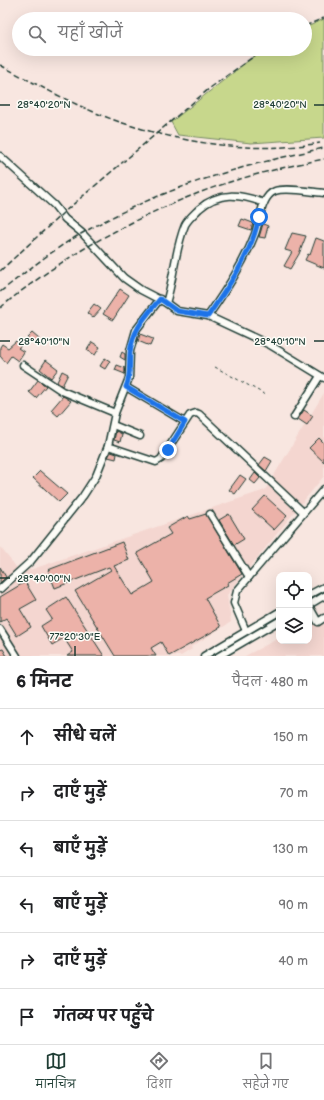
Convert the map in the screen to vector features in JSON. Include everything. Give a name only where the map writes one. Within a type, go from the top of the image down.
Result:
[{"type":"street","points":[[0,156],[54,205],[65,219],[82,233],[124,278],[141,290],[182,312],[208,316],[270,345],[322,377],[294,417]]},
{"type":"street","points":[[208,316],[226,290],[245,257],[255,234],[264,203],[272,193],[276,190],[324,193]]},
{"type":"street","points":[[166,303],[178,247],[185,226],[191,217],[206,203],[221,196],[244,196],[264,203]]},
{"type":"street","points":[[0,589],[31,561],[83,496],[98,473],[108,446],[115,413],[130,374],[130,352],[136,330],[160,299]]},
{"type":"street","points":[[23,365],[62,391],[115,413]]},
{"type":"street","points":[[126,387],[185,422]]},
{"type":"street","points":[[108,446],[156,462],[161,459],[185,422],[193,414],[199,414],[303,512]]},
{"type":"street","points":[[113,425],[140,436]]},
{"type":"street","points":[[246,631],[234,603],[237,591],[324,489]]},
{"type":"street","points":[[210,514],[249,577]]},
{"type":"street","points":[[312,593],[324,587]]},
{"type":"street","points":[[312,603],[324,596]]},
{"type":"street","points":[[311,608],[318,622],[324,618]]},
{"type":"street","points":[[204,656],[276,614]]},
{"type":"street","points":[[219,647],[223,655],[276,623]]},
{"type":"street","points":[[0,629],[3,638],[17,656]]},
{"type":"path","points":[[215,367],[266,395]]},
{"type":"shaded area","points":[[324,393],[324,476],[227,595],[231,622],[191,647],[192,649],[181,656],[0,656],[0,547],[21,573],[265,490]]},
{"type":"shaded area","points":[[324,613],[324,656],[245,656],[276,640],[276,644],[312,644],[312,619]]},
{"type":"green space","points":[[324,19],[324,138],[251,143],[178,135],[171,122],[253,57],[312,56],[312,25]]},
{"type":"building","points":[[242,219],[253,223],[251,230],[239,226]]},
{"type":"building","points":[[263,224],[268,226],[265,238],[259,237]]},
{"type":"building","points":[[292,233],[306,236],[299,254],[290,269],[284,266],[292,252],[285,250]]},
{"type":"building","points":[[316,238],[324,241],[324,268],[305,260],[308,254],[310,255]]},
{"type":"building","points":[[120,289],[129,295],[113,320],[103,314]]},
{"type":"building","points":[[94,304],[101,309],[93,318],[87,313]]},
{"type":"building","points":[[32,333],[39,339],[35,344],[27,338]]},
{"type":"building","points":[[140,334],[153,339],[150,346],[138,341]]},
{"type":"building","points":[[16,341],[21,346],[18,348],[24,352],[18,361],[11,356],[6,363],[0,356],[0,347],[2,344],[8,348]]},
{"type":"building","points":[[92,342],[100,347],[95,355],[87,350]]},
{"type":"building","points":[[122,352],[125,354],[125,360],[120,357]]},
{"type":"building","points":[[105,358],[110,361],[105,369],[100,366]]},
{"type":"building","points":[[46,360],[58,369],[51,378],[40,369]]},
{"type":"building","points":[[117,365],[125,368],[125,374],[115,370]]},
{"type":"building","points":[[62,371],[68,374],[62,386],[57,382]]},
{"type":"building","points":[[38,380],[46,386],[36,398],[29,392]]},
{"type":"building","points":[[63,396],[71,401],[58,416],[51,410]]},
{"type":"building","points":[[304,410],[313,416],[307,425],[298,419]]},
{"type":"building","points":[[116,431],[122,434],[120,442],[114,440]]},
{"type":"building","points":[[319,438],[324,443],[324,462],[309,448]]},
{"type":"building","points":[[111,452],[117,454],[116,459],[108,457]]},
{"type":"building","points":[[265,457],[272,461],[266,471],[259,465]]},
{"type":"building","points":[[40,471],[67,494],[59,502],[33,478]]},
{"type":"building","points":[[255,473],[260,478],[255,484],[250,480]]},
{"type":"building","points":[[240,475],[246,479],[235,494],[229,490]]},
{"type":"building","points":[[265,496],[287,516],[274,530],[252,510]]},
{"type":"building","points":[[206,514],[242,574],[227,583],[228,585],[205,598],[221,627],[169,656],[161,642],[151,648],[156,656],[115,656],[75,591],[111,570],[109,567],[55,588],[48,570],[122,542],[129,560],[114,566],[132,595],[154,582],[137,553],[171,534],[167,528],[188,516],[190,519]]},
{"type":"building","points":[[229,514],[244,539],[234,545],[219,520]]},
{"type":"building","points":[[0,567],[6,577],[0,583]]},
{"type":"building","points":[[25,582],[36,600],[20,609],[31,627],[17,636],[6,618],[0,622],[0,597]]},
{"type":"building","points":[[66,597],[104,656],[67,656],[73,652],[64,638],[52,645],[41,626],[52,619],[46,610]]},
{"type":"building","points":[[3,649],[7,656],[0,656],[0,650]]},
{"type":"railway","points":[[312,23],[324,18]]},
{"type":"railway","points":[[0,271],[63,213],[210,88],[254,56]]},
{"type":"railway","points":[[0,65],[93,112],[126,124],[173,137],[197,142],[247,147],[296,146],[320,143]]},
{"type":"railway","points":[[0,292],[69,241],[138,205],[198,181],[259,163],[324,148]]},
{"type":"railway","points":[[0,308],[26,288],[81,251],[110,234],[171,204],[233,181],[324,159]]},
{"type":"route","points":[[168,450],[185,422],[126,387],[131,369],[131,344],[136,330],[160,299],[177,311],[208,316],[226,290],[245,257],[255,234],[259,217]]}]
